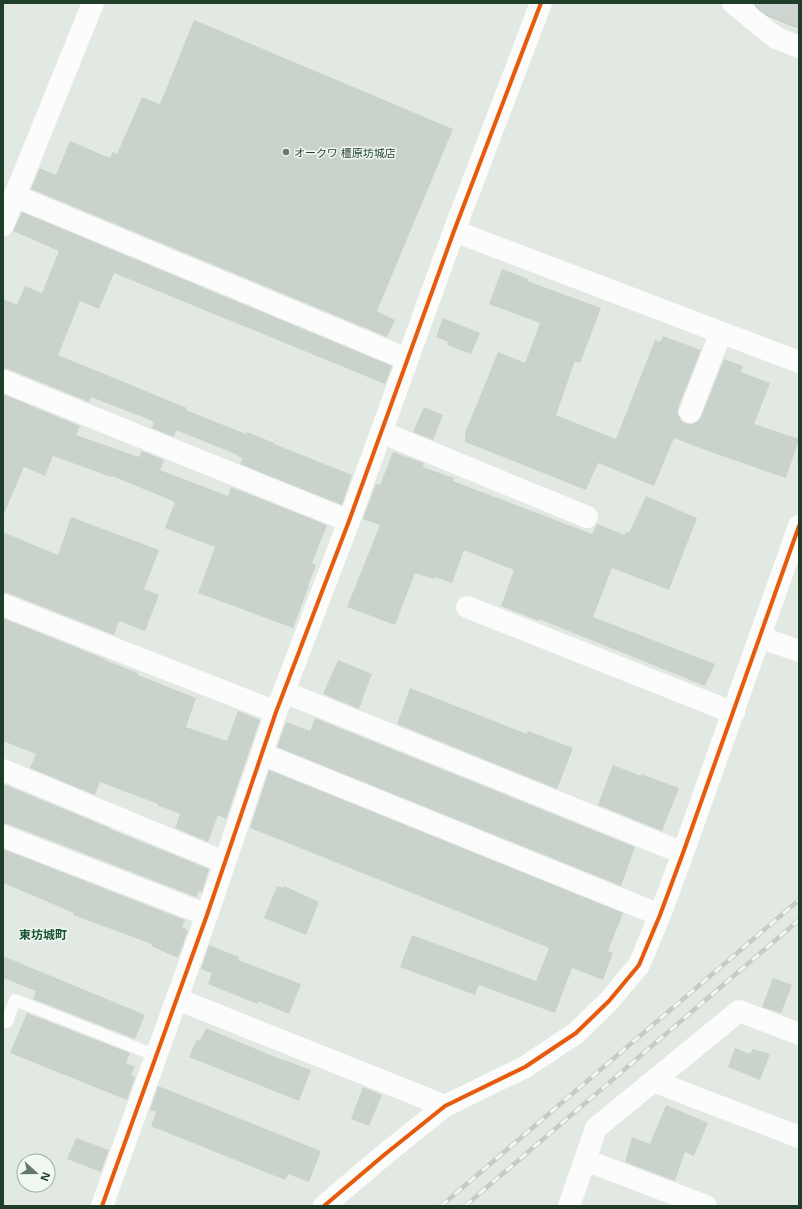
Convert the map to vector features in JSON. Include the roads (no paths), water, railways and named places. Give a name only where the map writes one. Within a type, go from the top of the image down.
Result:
[{"type":"main road","points":[[767,3],[799,16]]},
{"type":"street","points":[[3,225],[93,3]]},
{"type":"street","points":[[102,1206],[207,915],[276,712],[349,521],[454,231],[541,3]]},
{"type":"street","points":[[733,3],[776,38],[799,47]]},
{"type":"street","points":[[15,196],[407,359]]},
{"type":"street","points":[[454,231],[799,362]]},
{"type":"street","points":[[690,412],[720,332]]},
{"type":"street","points":[[3,381],[349,521]]},
{"type":"street","points":[[381,432],[586,517]]},
{"type":"street","points":[[324,1206],[445,1106],[525,1067],[576,1033],[609,1001],[639,965],[660,915],[683,853],[734,713],[798,529]]},
{"type":"street","points":[[3,605],[276,712]]},
{"type":"street","points":[[467,607],[734,713]]},
{"type":"street","points":[[760,637],[799,651]]},
{"type":"street","points":[[284,692],[683,853]]},
{"type":"street","points":[[262,754],[660,915]]},
{"type":"street","points":[[3,770],[224,862]]},
{"type":"street","points":[[3,836],[207,915]]},
{"type":"street","points":[[177,999],[445,1106]]},
{"type":"street","points":[[569,1206],[596,1128],[739,1011],[799,1034]]},
{"type":"street","points":[[654,1081],[799,1137]]},
{"type":"street","points":[[586,1160],[706,1206]]},
{"type":"lane","points":[[7,1022],[16,1000],[156,1056]]},
{"type":"railway","points":[[441,1206],[799,900]]},
{"type":"railway","points":[[465,1206],[799,920]]},
{"type":"place","name":"オークワ 橿原坊城店","points":[[286,152]]},
{"type":"district","name":"東坊城町","points":[[43,934]]}]
